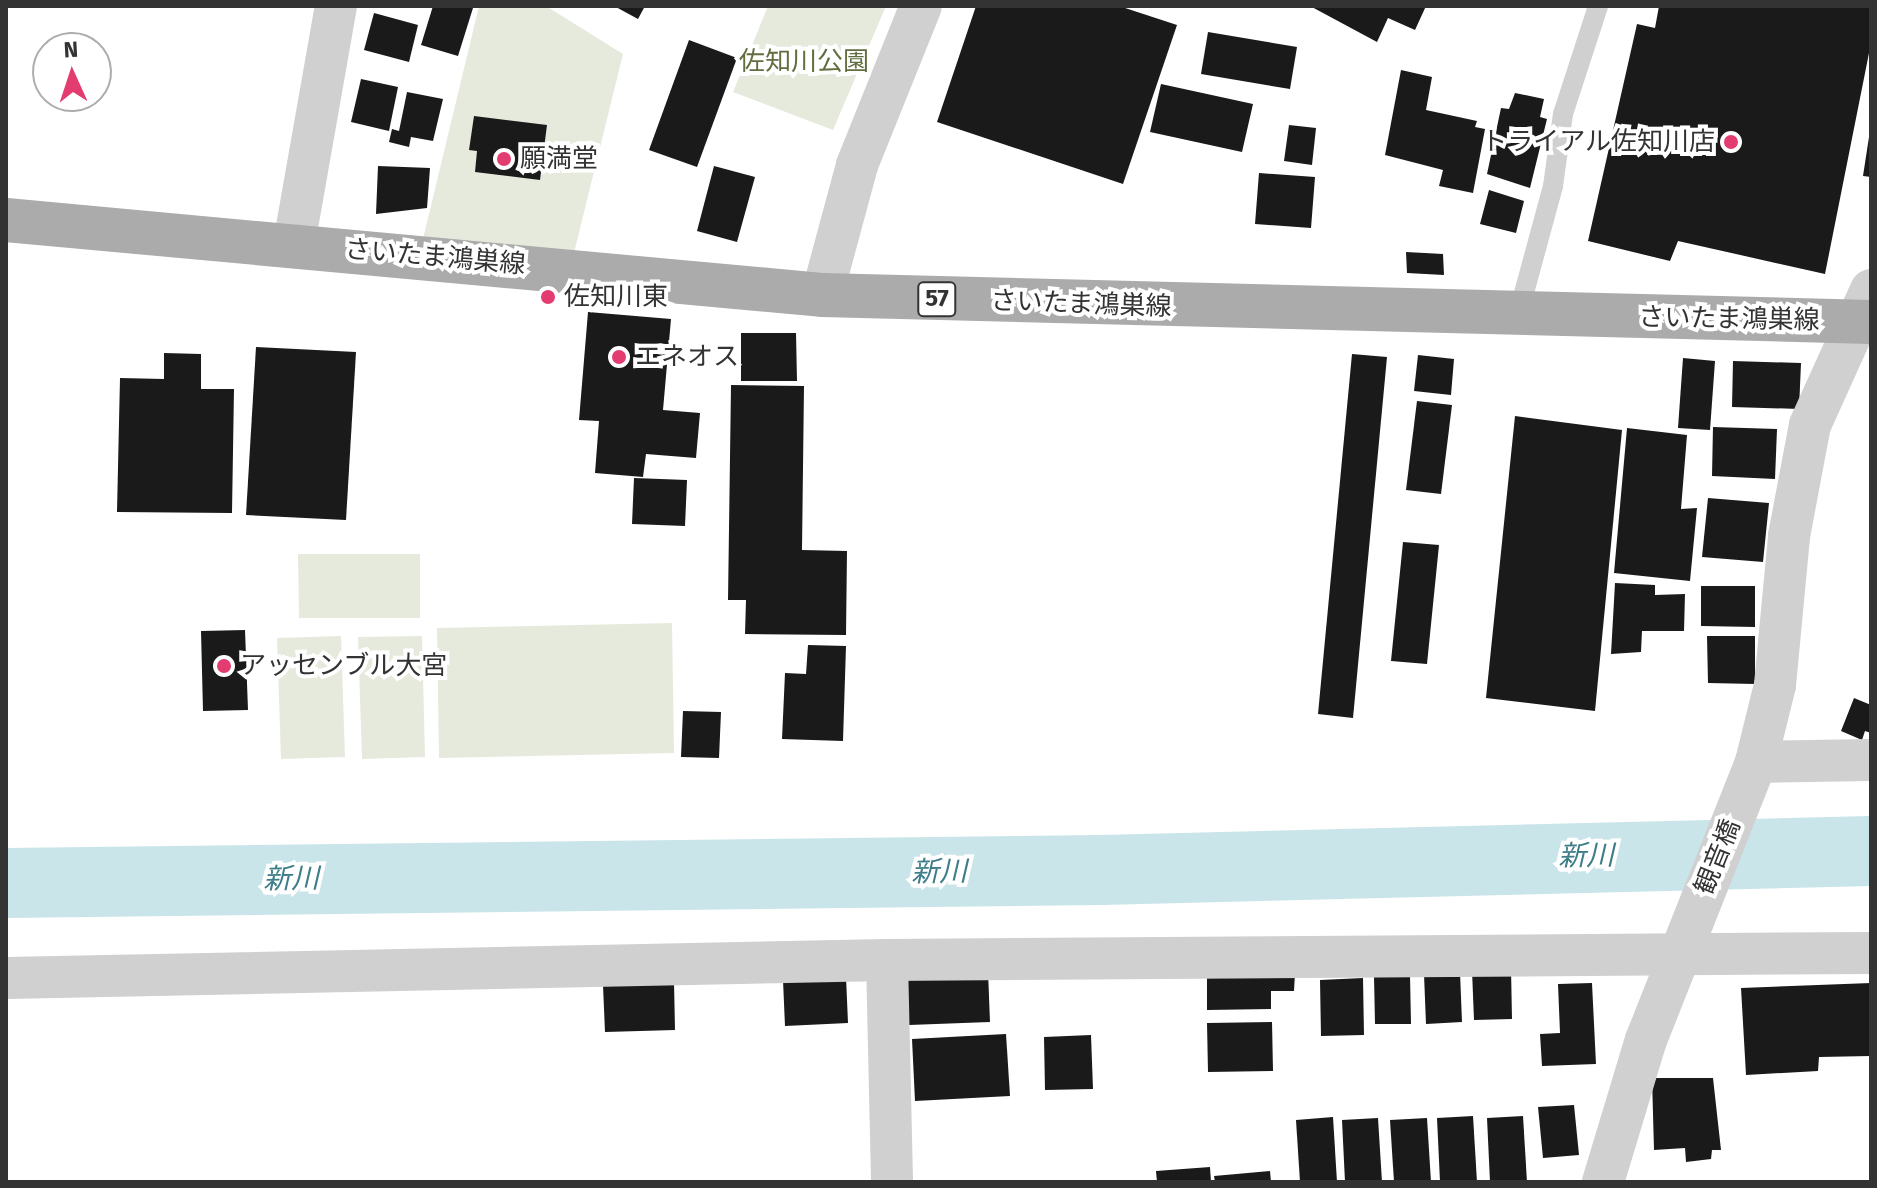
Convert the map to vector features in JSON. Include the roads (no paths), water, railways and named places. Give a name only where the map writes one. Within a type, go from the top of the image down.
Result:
[{"type":"main road","name":"さいたま鴻巣線","points":[[6,220],[294,244],[822,295],[1518,315],[1866,312]]},
{"type":"street","points":[[294,244],[336,6]]},
{"type":"street","points":[[822,295],[857,165],[921,6]]},
{"type":"street","name":"観音橋","points":[[1603,1182],[1680,952],[1756,762],[1775,685],[1789,536],[1810,425],[1866,312]]},
{"type":"street","points":[[1756,762],[1871,760]]},
{"type":"street","points":[[6,978],[887,960],[1871,953]]},
{"type":"street","points":[[887,960],[892,1182]]},
{"type":"lane","points":[[1518,315],[1553,186],[1563,114],[1598,6]]},
{"type":"waterway","name":"新川","points":[[6,883],[1101,870],[1871,851]]},
{"type":"place","name":"トライアル佐知川店","points":[[1731,142]]},
{"type":"place","name":"願満堂","points":[[504,159]]},
{"type":"place","name":"佐知川東","points":[[548,297]]},
{"type":"place","name":"エネオス","points":[[619,357]]},
{"type":"place","name":"アッセンブル大宮","points":[[224,666]]},
{"type":"park label","name":"佐知川公園","points":[[804,62]]}]
